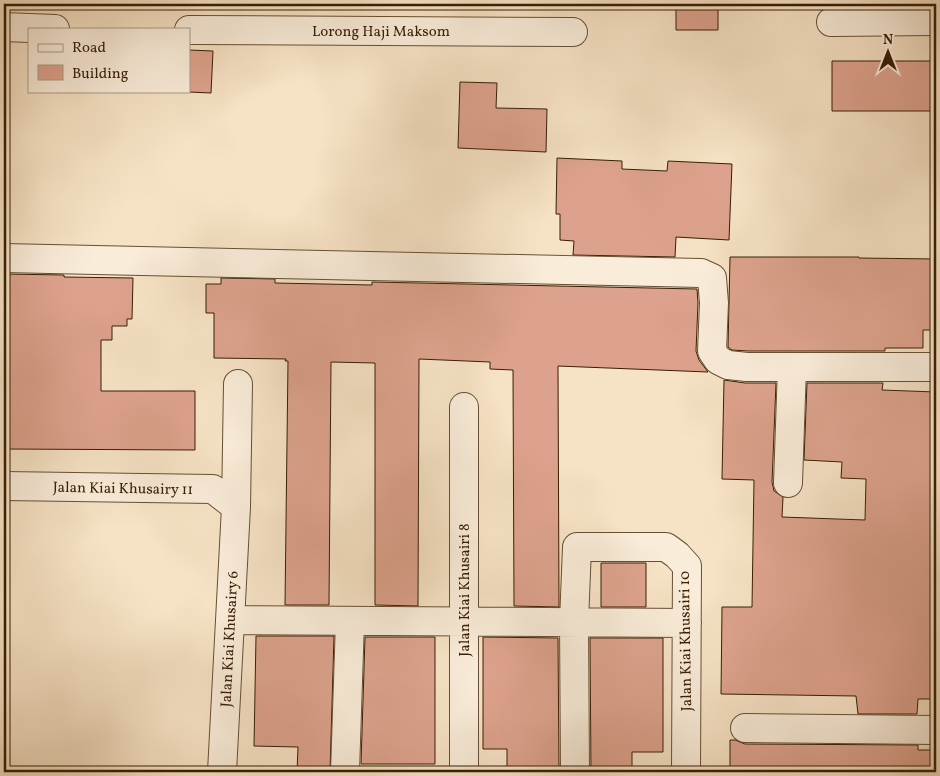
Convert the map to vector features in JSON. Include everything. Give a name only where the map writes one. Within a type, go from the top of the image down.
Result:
[{"type":"street","points":[[831,22],[936,21]]},
{"type":"street","points":[[4,27],[29,28]]},
{"type":"street","name":"Lorong Haji Maksom","points":[[190,30],[573,32]]},
{"type":"street","points":[[4,258],[701,273],[712,278],[714,303],[712,351],[718,360],[728,365],[936,367]]},
{"type":"street","points":[[788,483],[792,367]]},
{"type":"street","name":"Jalan Kiai Khusairy 6","points":[[222,772],[236,507],[238,384]]},
{"type":"street","name":"Jalan Kiai Khusairi 8","points":[[464,407],[464,772]]},
{"type":"street","name":"Jalan Kiai Khusairy 11","points":[[4,486],[214,489],[236,507]]},
{"type":"street","name":"Jalan Kiai Khusairi 10","points":[[574,622],[577,547],[666,547],[677,554],[687,566],[686,772]]},
{"type":"street","points":[[230,620],[687,623]]},
{"type":"street","points":[[344,772],[350,621]]},
{"type":"street","points":[[574,622],[575,772]]},
{"type":"street","points":[[745,728],[936,730]]},
{"type":"building","points":[[676,4],[718,4],[718,30],[676,30]]},
{"type":"building","points":[[190,50],[213,51],[211,93],[189,92]]},
{"type":"building","points":[[832,61],[936,61],[936,111],[832,111]]},
{"type":"building","points":[[460,82],[497,83],[496,108],[547,109],[546,152],[458,148]]},
{"type":"building","points":[[557,158],[622,161],[622,169],[667,171],[668,161],[732,164],[729,240],[676,237],[675,257],[573,255],[574,241],[560,240],[560,214],[556,214]]},
{"type":"building","points":[[730,257],[936,259],[936,330],[923,330],[923,348],[885,348],[885,351],[732,350],[728,347]]},
{"type":"building","points":[[4,274],[133,278],[132,319],[127,319],[127,326],[112,326],[112,340],[101,340],[101,391],[195,391],[195,450],[4,449]]},
{"type":"building","points":[[221,278],[275,279],[275,283],[372,285],[372,282],[697,289],[696,351],[699,360],[708,372],[558,366],[559,607],[514,606],[513,370],[490,369],[490,362],[419,359],[418,606],[375,605],[375,363],[331,362],[329,605],[285,605],[288,361],[285,361],[286,359],[214,358],[214,313],[206,313],[206,284],[221,284]]},
{"type":"building","points":[[724,380],[745,383],[776,383],[772,482],[774,491],[783,497],[782,517],[865,520],[866,479],[841,478],[842,462],[804,460],[807,383],[883,383],[882,390],[936,392],[936,699],[918,699],[917,714],[858,714],[856,696],[721,694],[722,607],[752,607],[754,480],[722,479]]},
{"type":"building","points":[[601,563],[646,563],[646,607],[601,607]]},
{"type":"building","points":[[256,636],[334,636],[330,772],[297,772],[298,747],[254,746]]},
{"type":"building","points":[[365,637],[435,637],[435,764],[361,764]]},
{"type":"building","points":[[483,637],[558,638],[559,771],[507,771],[507,749],[483,749]]},
{"type":"building","points":[[590,638],[663,638],[663,752],[632,752],[632,772],[591,772]]},
{"type":"building","points":[[730,740],[745,744],[918,745],[918,750],[936,750],[936,772],[730,772]]}]
